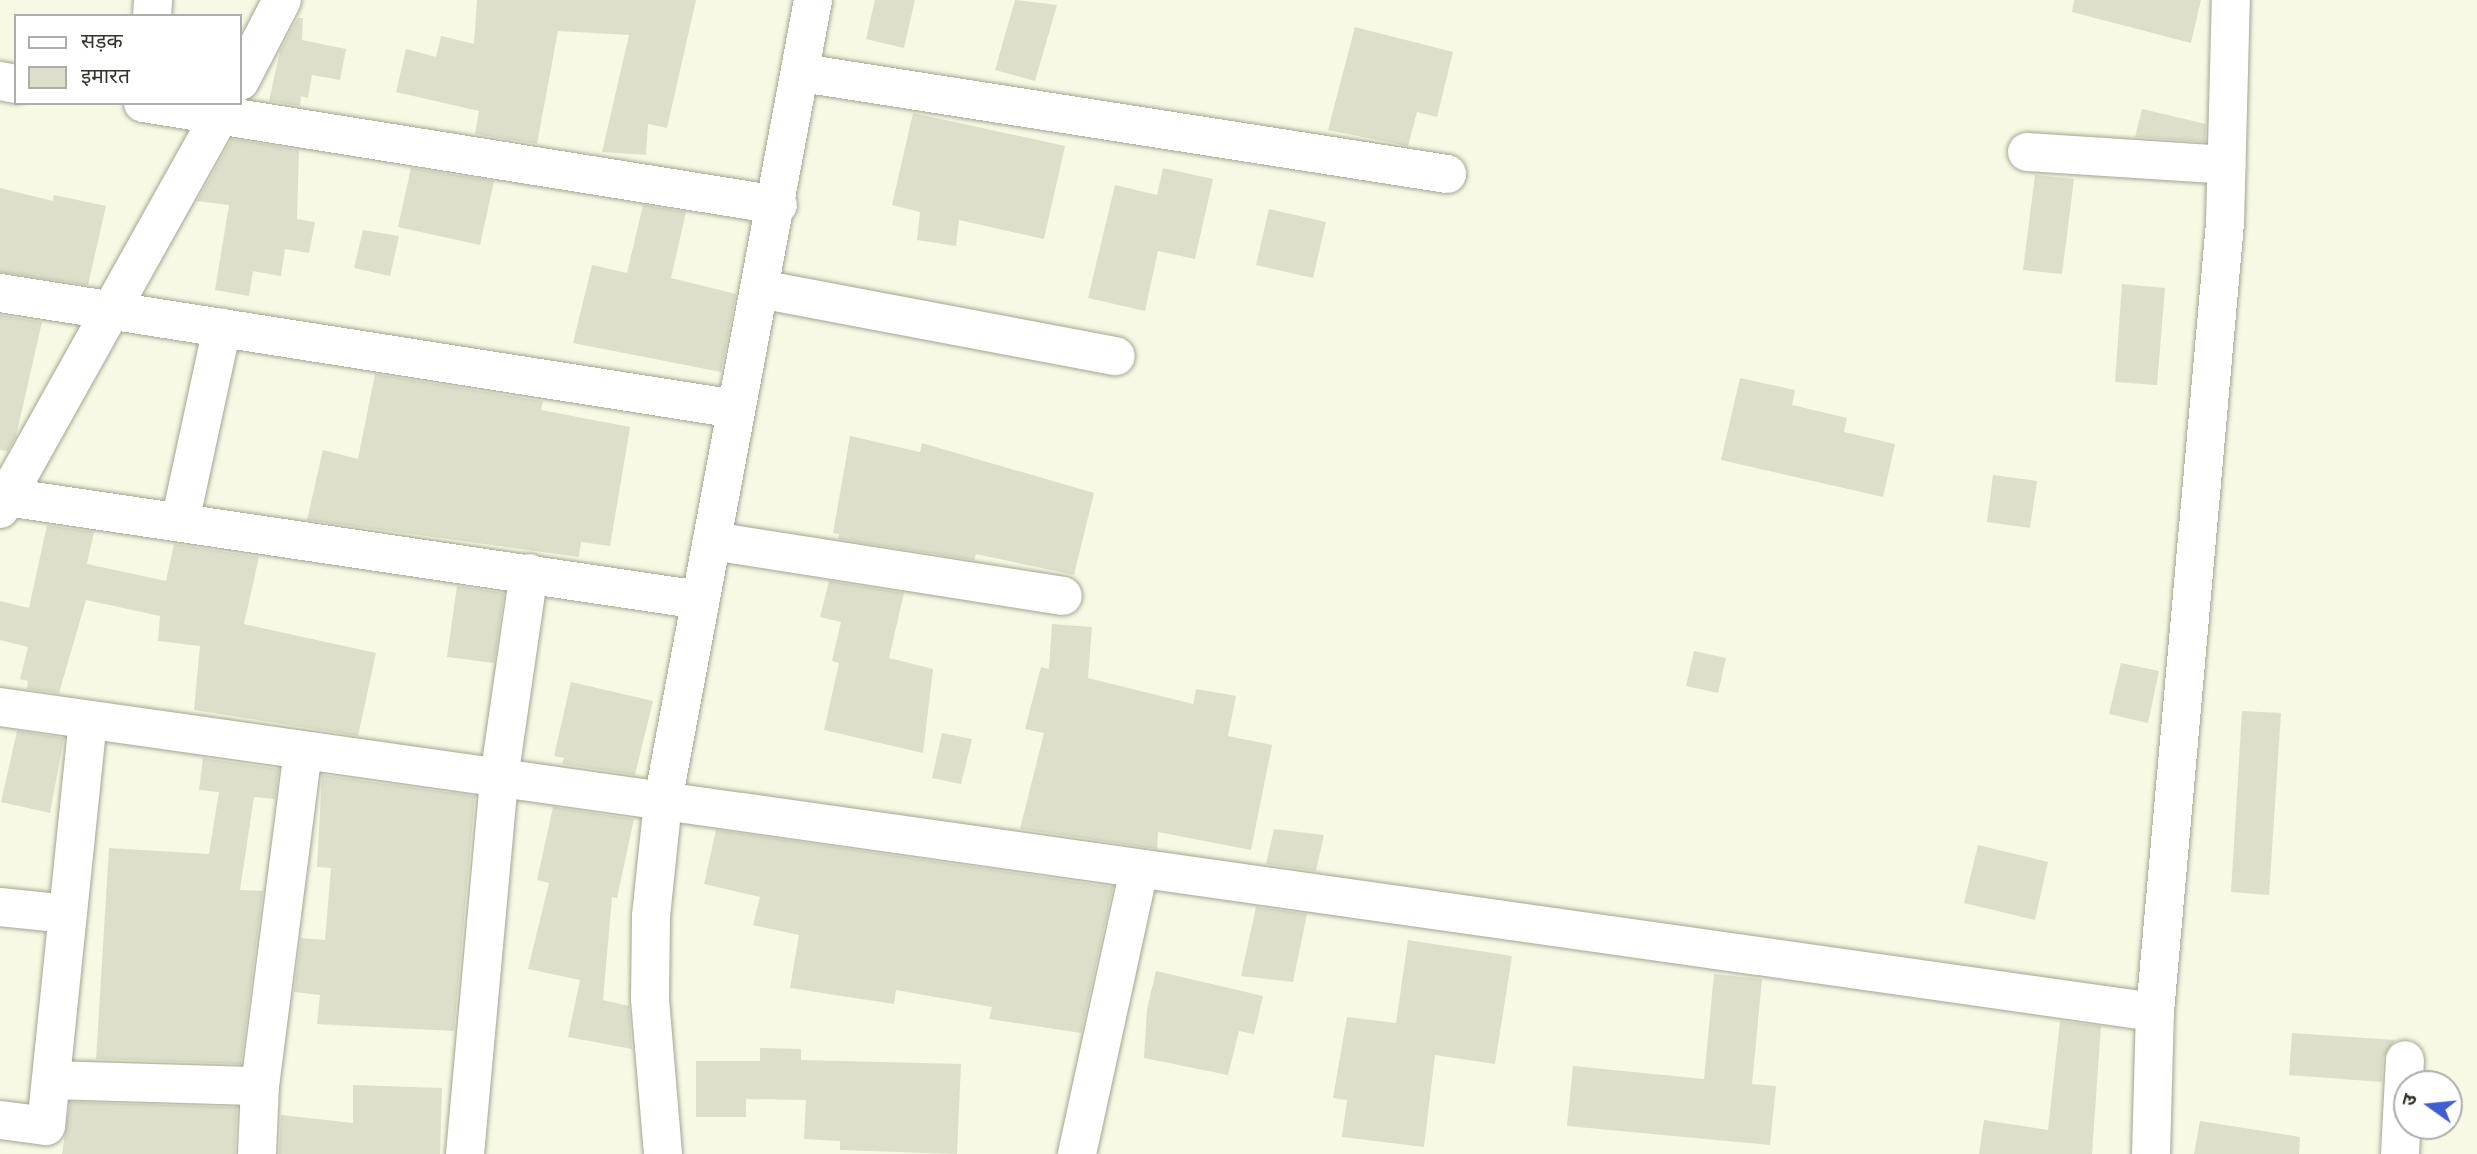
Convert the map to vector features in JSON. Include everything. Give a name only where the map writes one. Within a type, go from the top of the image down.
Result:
[{"type":"street","points":[[242,77],[282,0]]},
{"type":"street","points":[[663,1154],[650,999],[651,916],[663,801],[736,409],[778,205],[813,0]]},
{"type":"street","points":[[2151,1154],[2155,1012],[2225,223],[2231,0]]},
{"type":"street","points":[[802,74],[1447,174]]},
{"type":"street","points":[[170,105],[224,109],[778,205]]},
{"type":"street","points":[[224,109],[114,308],[2,501],[180,522],[700,600]]},
{"type":"street","points":[[2027,152],[2227,165]]},
{"type":"street","points":[[760,289],[1116,356]]},
{"type":"street","points":[[0,293],[114,308],[736,409]]},
{"type":"street","points":[[180,522],[222,327]]},
{"type":"street","points":[[712,541],[1063,596]]},
{"type":"street","points":[[466,1154],[499,778],[529,573]]},
{"type":"street","points":[[0,707],[2155,1012]]},
{"type":"street","points":[[0,1120],[46,1126],[88,720]]},
{"type":"street","points":[[257,1154],[260,1086],[303,751]]},
{"type":"street","points":[[1077,1154],[1139,869]]},
{"type":"street","points":[[0,907],[68,914]]},
{"type":"street","points":[[2400,1154],[2405,1060]]},
{"type":"street","points":[[52,1080],[260,1086]]},
{"type":"building","points":[[477,0],[696,0],[667,128],[648,124],[646,155],[602,152],[629,35],[558,31],[537,144],[475,134],[479,111],[396,92],[406,49],[436,57],[441,36],[474,44]]},
{"type":"building","points":[[875,0],[915,0],[904,48],[866,39]]},
{"type":"building","points":[[1015,0],[1057,5],[1035,81],[995,70]]},
{"type":"building","points":[[2074,0],[2201,0],[2191,43],[2072,12]]},
{"type":"building","points":[[298,18],[303,18],[302,40],[346,49],[340,80],[312,75],[308,98],[301,96],[300,106],[269,101],[280,51]]},
{"type":"building","points":[[1355,27],[1453,52],[1437,117],[1417,112],[1408,146],[1328,130]]},
{"type":"building","points":[[2142,109],[2206,124],[2205,142],[2135,137]]},
{"type":"building","points":[[913,113],[1065,146],[1044,239],[959,220],[956,246],[917,240],[920,212],[892,205]]},
{"type":"building","points":[[232,139],[299,150],[297,219],[315,222],[309,253],[285,249],[281,276],[253,271],[249,296],[215,290],[229,205],[197,201]]},
{"type":"building","points":[[411,168],[494,181],[480,245],[398,227]]},
{"type":"building","points":[[1163,168],[1213,179],[1195,259],[1158,251],[1145,311],[1088,298],[1115,185],[1157,195]]},
{"type":"building","points":[[2035,175],[2074,179],[2062,274],[2023,270]]},
{"type":"building","points":[[0,188],[53,201],[54,195],[106,206],[88,285],[0,272]]},
{"type":"building","points":[[643,205],[686,212],[671,278],[736,294],[721,372],[573,343],[592,265],[627,273]]},
{"type":"building","points":[[1269,209],[1326,222],[1313,278],[1256,265]]},
{"type":"building","points":[[363,230],[399,236],[390,276],[354,268]]},
{"type":"building","points":[[2122,284],[2165,288],[2157,385],[2115,382]]},
{"type":"building","points":[[0,315],[42,322],[16,436],[8,451],[0,450]]},
{"type":"building","points":[[375,374],[543,401],[541,410],[630,427],[610,546],[581,542],[579,557],[307,520],[323,450],[358,459]]},
{"type":"building","points":[[1740,378],[1795,390],[1792,405],[1847,418],[1844,432],[1895,444],[1883,497],[1721,460]]},
{"type":"building","points":[[850,436],[920,452],[922,443],[1094,493],[1074,575],[976,554],[974,560],[838,539],[839,534],[833,533]]},
{"type":"building","points":[[1993,475],[2037,481],[2030,528],[1987,522]]},
{"type":"building","points":[[47,525],[94,532],[87,564],[166,581],[174,544],[259,557],[244,624],[376,653],[358,736],[194,710],[200,646],[158,641],[160,616],[86,600],[59,693],[27,689],[28,681],[20,679],[28,647],[0,640],[0,601],[29,608]]},
{"type":"building","points":[[829,581],[904,593],[889,658],[933,669],[923,753],[824,730],[839,663],[832,661],[841,622],[820,617]]},
{"type":"building","points":[[457,586],[504,593],[494,663],[447,657]]},
{"type":"building","points":[[1052,624],[1092,627],[1088,678],[1193,704],[1196,689],[1236,696],[1228,736],[1272,745],[1251,850],[1158,832],[1157,849],[1020,829],[1044,733],[1025,729],[1041,667],[1049,669]]},
{"type":"building","points":[[1694,651],[1726,658],[1718,693],[1686,686]]},
{"type":"building","points":[[2121,663],[2159,671],[2148,723],[2109,714]]},
{"type":"building","points":[[571,682],[653,701],[635,775],[562,764],[564,758],[554,756]]},
{"type":"building","points":[[2242,711],[2281,713],[2269,895],[2231,892]]},
{"type":"building","points":[[17,731],[64,738],[50,813],[1,802]]},
{"type":"building","points":[[942,733],[972,739],[961,784],[932,778]]},
{"type":"building","points":[[203,758],[279,769],[275,799],[254,797],[240,890],[263,891],[241,1064],[96,1059],[109,848],[209,854],[219,792],[199,790]]},
{"type":"building","points":[[322,775],[475,796],[454,1031],[317,1024],[320,995],[294,992],[301,938],[325,940],[331,868],[317,867]]},
{"type":"building","points":[[553,807],[634,819],[617,898],[612,897],[603,1000],[629,1006],[632,1049],[568,1037],[580,980],[528,969],[549,883],[537,880]]},
{"type":"building","points":[[1274,829],[1324,835],[1316,871],[1266,864]]},
{"type":"building","points":[[716,830],[1113,887],[1081,1033],[989,1019],[992,1007],[896,990],[894,1004],[790,988],[799,935],[753,925],[760,897],[704,884]]},
{"type":"building","points":[[1978,845],[2048,862],[2035,920],[1964,903]]},
{"type":"building","points":[[1256,907],[1307,914],[1293,982],[1241,976]]},
{"type":"building","points":[[1408,940],[1512,956],[1495,1064],[1435,1055],[1424,1147],[1342,1137],[1347,1100],[1333,1098],[1347,1017],[1396,1023]]},
{"type":"building","points":[[1156,971],[1263,996],[1254,1034],[1239,1031],[1228,1075],[1144,1058],[1147,1009]]},
{"type":"building","points":[[1714,974],[1762,979],[1752,1084],[1776,1086],[1770,1145],[1567,1126],[1573,1066],[1704,1079]]},
{"type":"building","points":[[2060,1021],[2101,1026],[2092,1154],[1979,1154],[1984,1120],[2048,1130]]},
{"type":"building","points":[[2292,1033],[2395,1040],[2383,1058],[2382,1082],[2289,1075]]},
{"type":"building","points":[[760,1048],[801,1049],[801,1060],[961,1064],[957,1154],[840,1150],[840,1141],[804,1139],[806,1100],[746,1099],[746,1117],[696,1117],[696,1061],[760,1061]]},
{"type":"building","points":[[353,1085],[442,1088],[440,1154],[279,1154],[281,1115],[353,1123]]},
{"type":"building","points":[[70,1102],[237,1107],[235,1154],[62,1154]]},
{"type":"building","points":[[2200,1121],[2300,1137],[2299,1154],[2194,1154]]}]
